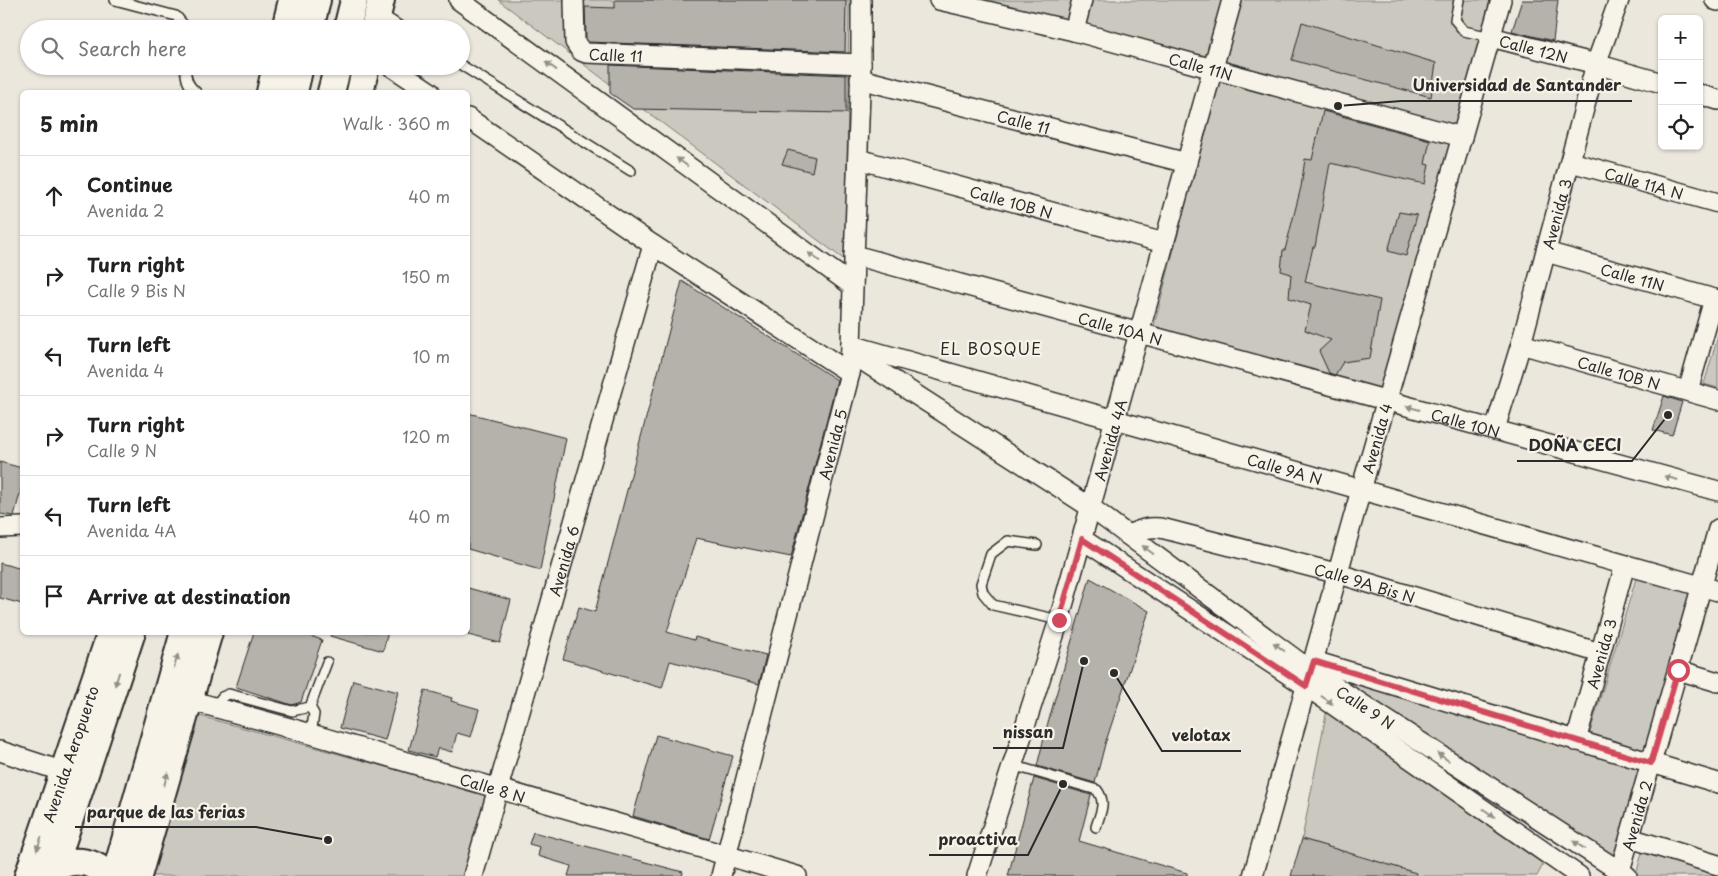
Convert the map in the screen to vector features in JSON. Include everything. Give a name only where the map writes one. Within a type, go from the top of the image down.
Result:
[{"type":"main road","points":[[293,20],[310,0]]},
{"type":"main road","points":[[310,0],[310,20]]},
{"type":"main road","points":[[349,20],[354,0]]},
{"type":"main road","points":[[270,90],[274,75]]},
{"type":"main road","points":[[294,90],[298,75]]},
{"type":"main road","points":[[332,90],[336,75]]},
{"type":"main road","points":[[360,90],[364,75]]},
{"type":"main road","name":"Avenida Aeropuerto","points":[[28,876],[110,635]]},
{"type":"main road","name":"Avenida Aeropuerto","points":[[50,873],[131,635]]},
{"type":"main road","points":[[115,876],[183,635]]},
{"type":"main road","points":[[138,876],[208,635]]},
{"type":"main road","points":[[50,873],[69,862],[86,862],[102,869],[108,876]]},
{"type":"street","points":[[459,0],[853,286]]},
{"type":"street","name":"Calle 11","points":[[574,0],[575,42],[581,51],[591,54],[861,72],[1187,163]]},
{"type":"street","name":"Avenida 5","points":[[721,876],[850,373],[861,72],[861,0]]},
{"type":"street","name":"Calle 11N","points":[[939,0],[1074,31],[1462,137]]},
{"type":"street","points":[[1074,31],[1082,0]]},
{"type":"street","name":"Avenida 4A","points":[[977,876],[1059,620],[1232,0]]},
{"type":"street","name":"Avenida 4","points":[[1254,876],[1361,490],[1501,0]]},
{"type":"street","name":"Avenida 3","points":[[1495,430],[1521,344],[1596,64],[1619,0]]},
{"type":"street","name":"Calle 12N","points":[[1490,38],[1596,64],[1658,82]]},
{"type":"street","points":[[404,75],[427,90]]},
{"type":"street","points":[[1703,95],[1718,100]]},
{"type":"street","points":[[470,119],[653,245],[850,373]]},
{"type":"street","name":"Calle 10B N","points":[[858,159],[1164,243]]},
{"type":"street","name":"Calle 11A N","points":[[1571,162],[1718,203]]},
{"type":"street","name":"Avenida 6","points":[[472,876],[653,245]]},
{"type":"street","name":"Calle 11N","points":[[1546,252],[1716,299]]},
{"type":"street","name":"Calle 10A N","points":[[854,255],[1387,401]]},
{"type":"street","points":[[1688,391],[1716,299]]},
{"type":"street","name":"Calle 10B N","points":[[1521,344],[1718,400]]},
{"type":"street","name":"Calle 9A N","points":[[851,349],[1115,420],[1710,589]]},
{"type":"street","name":"Calle 9 N","points":[[851,349],[1090,507],[1579,876]]},
{"type":"street","name":"Calle 10N","points":[[1387,401],[1718,491]]},
{"type":"street","points":[[0,528],[20,527]]},
{"type":"street","name":"Calle 9A Bis N","points":[[1128,535],[1145,528],[1154,527],[1339,574],[1600,653]]},
{"type":"street","name":"Avenida 2","points":[[1624,874],[1630,838],[1678,670],[1710,589],[1718,530]]},
{"type":"street","name":"Calle 9 N","points":[[1082,539],[1310,673],[1624,874]]},
{"type":"street","name":"Avenida 3","points":[[1576,740],[1625,565]]},
{"type":"street","points":[[1678,670],[1718,682]]},
{"type":"street","points":[[1310,673],[1576,740],[1718,783]]},
{"type":"street","name":"Calle 8 N","points":[[189,700],[797,876]]},
{"type":"street","points":[[0,751],[64,772]]},
{"type":"street","points":[[1630,838],[1718,865]]},
{"type":"lane","points":[[115,0],[176,16],[179,20]]},
{"type":"lane","points":[[1459,0],[1455,20],[1464,31],[1490,38]]},
{"type":"lane","points":[[470,71],[631,172]]},
{"type":"lane","points":[[187,75],[190,88],[193,90]]},
{"type":"lane","points":[[1037,545],[1008,541],[991,554],[981,584],[983,593],[993,604],[1059,620]]},
{"type":"lane","points":[[310,707],[327,662]]},
{"type":"lane","points":[[214,708],[222,697],[228,694],[292,711],[310,707]]},
{"type":"lane","points":[[310,707],[314,714],[311,734]]},
{"type":"lane","points":[[1012,765],[1097,790],[1103,802],[1096,827]]},
{"type":"shaded area","points":[[498,0],[849,0],[846,261]]},
{"type":"shaded area","points":[[936,0],[1503,0],[1391,397],[1154,326],[1219,75]]},
{"type":"shaded area","points":[[1718,336],[1718,388],[1704,384]]},
{"type":"shaded area","points":[[1637,575],[1700,589],[1618,863],[1317,663],[1588,739]]},
{"type":"shaded area","points":[[1327,709],[1544,863],[1537,876],[1396,876],[1399,868],[1302,839]]},
{"type":"shaded area","points":[[196,715],[496,797],[475,876],[152,876]]},
{"type":"shaded area","points":[[1644,845],[1718,869],[1718,876],[1637,876]]},
{"type":"building","points":[[615,0],[846,0],[845,52],[588,42],[586,38],[585,7],[615,8]]},
{"type":"building","points":[[1522,0],[1558,0],[1553,41],[1512,31]]},
{"type":"building","points":[[1302,22],[1436,63],[1431,97],[1292,60]]},
{"type":"building","points":[[610,65],[846,75],[846,113],[633,109],[610,93]]},
{"type":"building","points":[[1323,111],[1430,140],[1425,164],[1429,165],[1425,184],[1330,163],[1315,247],[1313,247],[1305,282],[1380,300],[1370,358],[1343,362],[1335,375],[1329,373],[1319,351],[1331,340],[1305,330],[1311,305],[1289,298],[1291,274],[1281,271],[1283,250],[1285,250],[1301,187],[1305,159],[1312,160]]},
{"type":"building","points":[[788,150],[815,157],[812,172],[782,164]]},
{"type":"building","points":[[1399,212],[1417,215],[1406,256],[1388,251]]},
{"type":"building","points":[[682,281],[837,380],[791,557],[696,538],[667,632],[694,640],[695,637],[766,655],[759,684],[670,661],[662,688],[563,659],[579,607],[595,612]]},
{"type":"building","points":[[1664,396],[1682,402],[1672,435],[1653,430]]},
{"type":"building","points":[[470,414],[566,438],[540,570],[470,550]]},
{"type":"building","points":[[0,462],[20,467],[20,494],[14,516],[0,514]]},
{"type":"building","points":[[0,563],[20,568],[20,603],[0,598]]},
{"type":"building","points":[[1090,578],[1149,611],[1105,744],[1095,783],[1037,766]]},
{"type":"building","points":[[470,589],[511,600],[500,643],[468,635],[470,635]]},
{"type":"building","points":[[253,635],[308,635],[322,640],[301,702],[292,705],[236,687]]},
{"type":"building","points":[[330,635],[387,635],[383,651]]},
{"type":"building","points":[[353,680],[398,692],[385,740],[340,728]]},
{"type":"building","points":[[425,690],[452,698],[451,701],[479,709],[471,737],[457,733],[452,752],[438,748],[435,757],[409,750]]},
{"type":"building","points":[[656,735],[733,756],[709,839],[633,816]]},
{"type":"building","points":[[1034,778],[1091,795],[1079,841],[1187,873],[1187,876],[1008,876]]},
{"type":"building","points":[[533,832],[683,872],[682,876],[568,876],[571,866],[538,856],[540,847],[529,844]]},
{"type":"building","points":[[1302,839],[1416,873],[1416,876],[1291,876]]},
{"type":"place","name":"Universidad de Santander","points":[[1338,106]]},
{"type":"place","name":"DOÑA CECI","points":[[1668,415]]},
{"type":"place","name":"nissan","points":[[1084,661]]},
{"type":"place","name":"velotax","points":[[1114,673]]},
{"type":"place","name":"proactiva","points":[[1063,784]]},
{"type":"place","name":"parque de las ferias","points":[[328,840]]},
{"type":"district","name":"EL BOSQUE","points":[[991,348]]},
{"type":"route","points":[[1059,620],[1082,539],[1306,686],[1314,661],[1651,763],[1678,670]]}]
